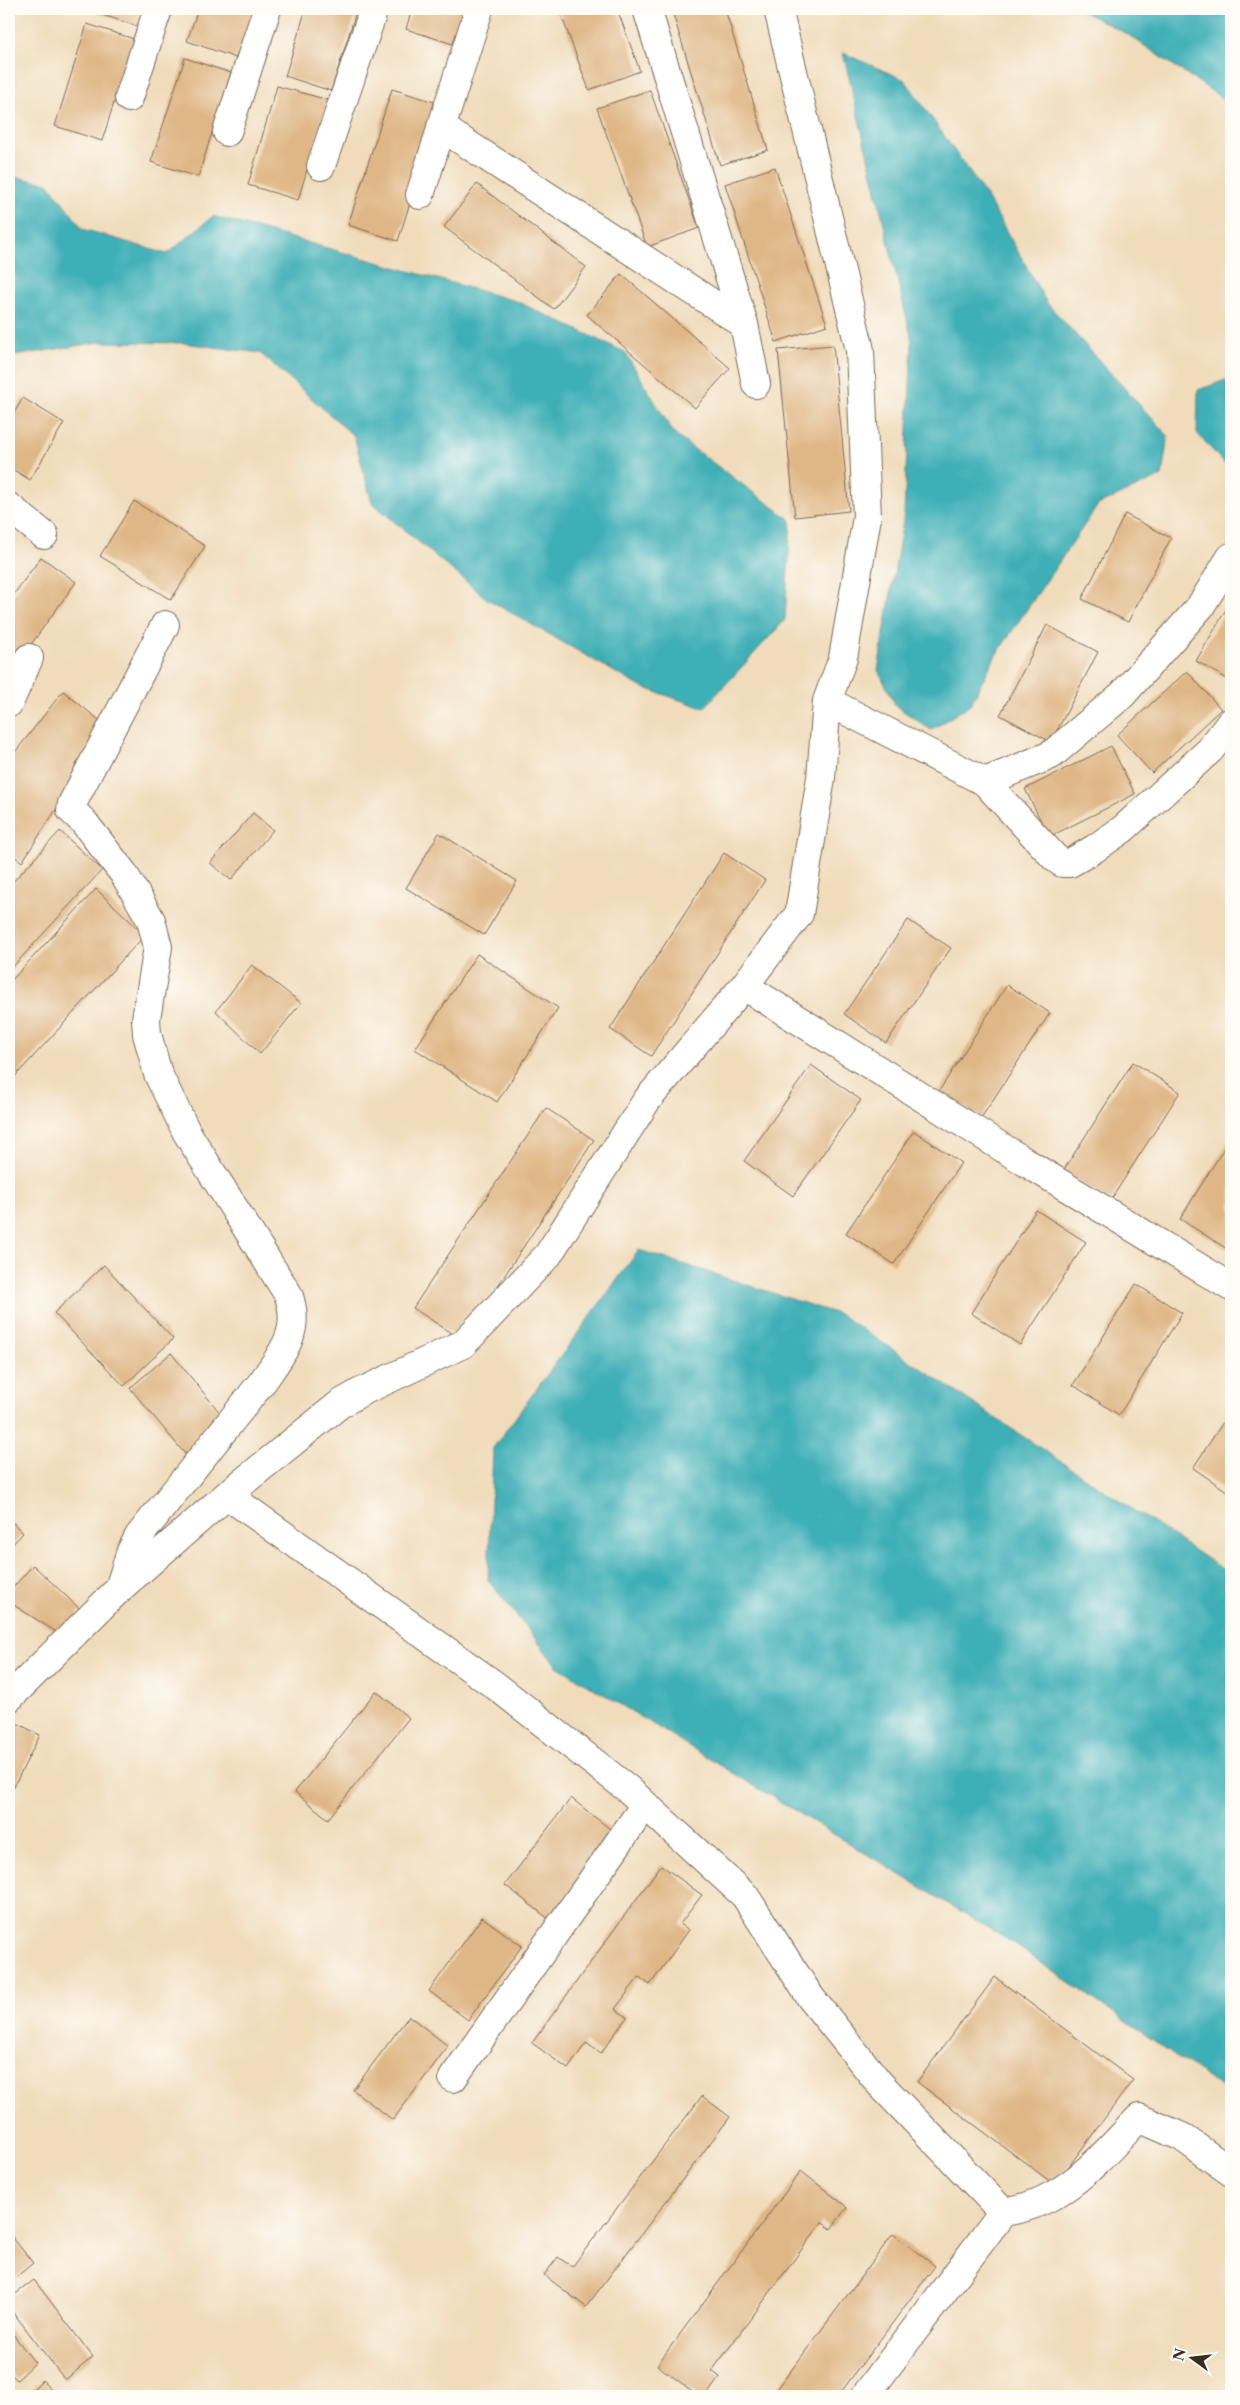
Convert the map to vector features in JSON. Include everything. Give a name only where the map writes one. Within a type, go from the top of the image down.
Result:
[{"type":"street","points":[[128,98],[158,9]]},
{"type":"street","points":[[227,132],[267,9]]},
{"type":"street","points":[[321,166],[374,9]]},
{"type":"street","points":[[420,195],[479,9]]},
{"type":"street","points":[[647,9],[744,324],[756,384]]},
{"type":"street","points":[[14,1684],[227,1495],[340,1404],[463,1344],[548,1255],[647,1100],[744,986],[799,914],[821,778],[827,701],[843,658],[867,517],[860,350],[778,9]]},
{"type":"street","points":[[441,127],[744,324]]},
{"type":"street","points":[[9,507],[44,535]]},
{"type":"street","points":[[985,782],[1051,755],[1122,695],[1200,607],[1231,557]]},
{"type":"street","points":[[119,1589],[131,1551],[139,1536],[282,1354],[293,1328],[293,1308],[288,1294],[187,1133],[158,1074],[147,1027],[158,947],[151,920],[124,874],[83,821],[71,810],[72,804],[165,625]]},
{"type":"street","points":[[9,703],[29,658]]},
{"type":"street","points":[[827,701],[985,782],[1055,858],[1062,863],[1070,863],[1094,850],[1123,829],[1210,750],[1231,722]]},
{"type":"street","points":[[744,986],[1035,1168],[1231,1287]]},
{"type":"street","points":[[227,1495],[496,1686],[645,1805],[746,1896],[811,1998],[874,2077],[1003,2212]]},
{"type":"street","points":[[453,2078],[645,1805]]},
{"type":"street","points":[[865,2396],[1003,2212],[1025,2209],[1062,2192],[1103,2155],[1139,2118],[1182,2136],[1231,2172]]},
{"type":"water","points":[[1078,9],[1231,9],[1231,104],[1127,34]]},
{"type":"water","points":[[843,53],[905,80],[987,197],[1047,303],[1168,436],[1162,476],[1098,505],[996,655],[970,705],[931,730],[896,706],[878,670],[904,514],[912,341]]},
{"type":"water","points":[[9,176],[48,183],[83,229],[167,254],[213,216],[516,301],[625,352],[675,435],[791,520],[785,620],[704,708],[641,687],[487,599],[372,503],[354,436],[260,353],[183,343],[100,342],[9,357]]},
{"type":"water","points":[[1231,378],[1231,471],[1197,433],[1198,390]]},
{"type":"water","points":[[639,1250],[841,1315],[1231,1575],[1231,2094],[1011,1942],[557,1666],[488,1580],[493,1448]]},
{"type":"building","points":[[94,9],[149,9],[143,28],[93,12]]},
{"type":"building","points":[[198,9],[253,9],[236,58],[187,41]]},
{"type":"building","points":[[306,9],[357,9],[331,91],[285,76]]},
{"type":"building","points":[[412,9],[474,9],[462,47],[406,29]]},
{"type":"building","points":[[559,9],[617,9],[640,71],[589,90]]},
{"type":"building","points":[[680,9],[725,9],[768,150],[720,165],[672,11]]},
{"type":"building","points":[[87,24],[134,39],[102,141],[55,126]]},
{"type":"building","points":[[185,58],[231,73],[198,177],[151,162]]},
{"type":"building","points":[[277,86],[328,100],[298,200],[248,185]]},
{"type":"building","points":[[392,89],[441,104],[398,241],[348,225]]},
{"type":"building","points":[[650,90],[699,228],[647,247],[597,108]]},
{"type":"building","points":[[775,167],[827,325],[776,342],[725,184]]},
{"type":"building","points":[[477,184],[586,267],[554,309],[444,227]]},
{"type":"building","points":[[621,274],[730,368],[695,408],[587,315]]},
{"type":"building","points":[[833,345],[849,511],[795,517],[778,350]]},
{"type":"building","points":[[23,398],[64,423],[30,480],[9,467],[9,421]]},
{"type":"building","points":[[134,501],[205,546],[171,600],[100,556]]},
{"type":"building","points":[[1125,514],[1171,538],[1128,622],[1082,599]]},
{"type":"building","points":[[41,557],[76,582],[9,675],[9,601]]},
{"type":"building","points":[[1231,601],[1231,681],[1196,661]]},
{"type":"building","points":[[1047,625],[1098,652],[1051,742],[1000,715]]},
{"type":"building","points":[[1187,671],[1221,709],[1152,773],[1117,735]]},
{"type":"building","points":[[63,691],[109,728],[22,862],[9,852],[9,760]]},
{"type":"building","points":[[1111,746],[1135,794],[1049,837],[1025,789]]},
{"type":"building","points":[[253,813],[273,830],[231,880],[210,863]]},
{"type":"building","points":[[60,831],[102,870],[9,971],[9,886]]},
{"type":"building","points":[[439,833],[517,881],[484,935],[406,888]]},
{"type":"building","points":[[724,853],[765,880],[651,1056],[610,1029]]},
{"type":"building","points":[[96,889],[145,935],[9,1083],[9,983]]},
{"type":"building","points":[[908,920],[951,948],[886,1043],[844,1014]]},
{"type":"building","points":[[477,954],[558,1008],[497,1102],[415,1049]]},
{"type":"building","points":[[252,965],[301,1003],[260,1054],[216,1011]]},
{"type":"building","points":[[1007,985],[1050,1013],[981,1118],[939,1091]]},
{"type":"building","points":[[1133,1062],[1180,1092],[1110,1201],[1063,1171]]},
{"type":"building","points":[[811,1065],[861,1100],[793,1196],[744,1161]]},
{"type":"building","points":[[546,1108],[594,1140],[462,1340],[413,1308]]},
{"type":"building","points":[[914,1131],[961,1163],[894,1264],[846,1233]]},
{"type":"building","points":[[1231,1137],[1231,1241],[1227,1249],[1180,1219]]},
{"type":"building","points":[[1036,1210],[1086,1242],[1020,1345],[971,1313]]},
{"type":"building","points":[[104,1265],[173,1339],[124,1386],[54,1313]]},
{"type":"building","points":[[1136,1284],[1182,1313],[1119,1415],[1073,1385]]},
{"type":"building","points":[[171,1353],[225,1419],[185,1454],[130,1388]]},
{"type":"building","points":[[1231,1410],[1231,1494],[1193,1468]]},
{"type":"building","points":[[9,1519],[23,1533],[9,1548]]},
{"type":"building","points":[[33,1565],[81,1610],[61,1635],[9,1602],[9,1592]]},
{"type":"building","points":[[376,1691],[409,1718],[328,1819],[295,1792]]},
{"type":"building","points":[[9,1719],[40,1735],[10,1794],[9,1794]]},
{"type":"building","points":[[571,1798],[615,1833],[550,1920],[505,1885]]},
{"type":"building","points":[[661,1865],[702,1895],[680,1924],[689,1930],[650,1985],[639,1977],[615,2009],[627,2017],[601,2053],[586,2043],[568,2069],[532,2043]]},
{"type":"building","points":[[482,1917],[522,1946],[468,2020],[429,1991]]},
{"type":"building","points":[[995,1977],[1133,2080],[1055,2185],[917,2082]]},
{"type":"building","points":[[409,2016],[448,2046],[393,2120],[353,2090]]},
{"type":"building","points":[[702,2096],[730,2117],[586,2307],[544,2275],[558,2257],[572,2267]]},
{"type":"building","points":[[801,2171],[847,2207],[831,2229],[822,2222],[712,2371],[720,2377],[706,2396],[699,2396],[657,2365]]},
{"type":"building","points":[[9,2233],[33,2263],[9,2283]]},
{"type":"building","points":[[893,2234],[935,2266],[838,2396],[772,2396]]},
{"type":"building","points":[[34,2280],[93,2357],[65,2380],[9,2307],[9,2299]]},
{"type":"building","points":[[9,2329],[35,2363],[17,2380],[9,2372]]},
{"type":"building","points":[[42,2380],[59,2396],[26,2396]]}]
